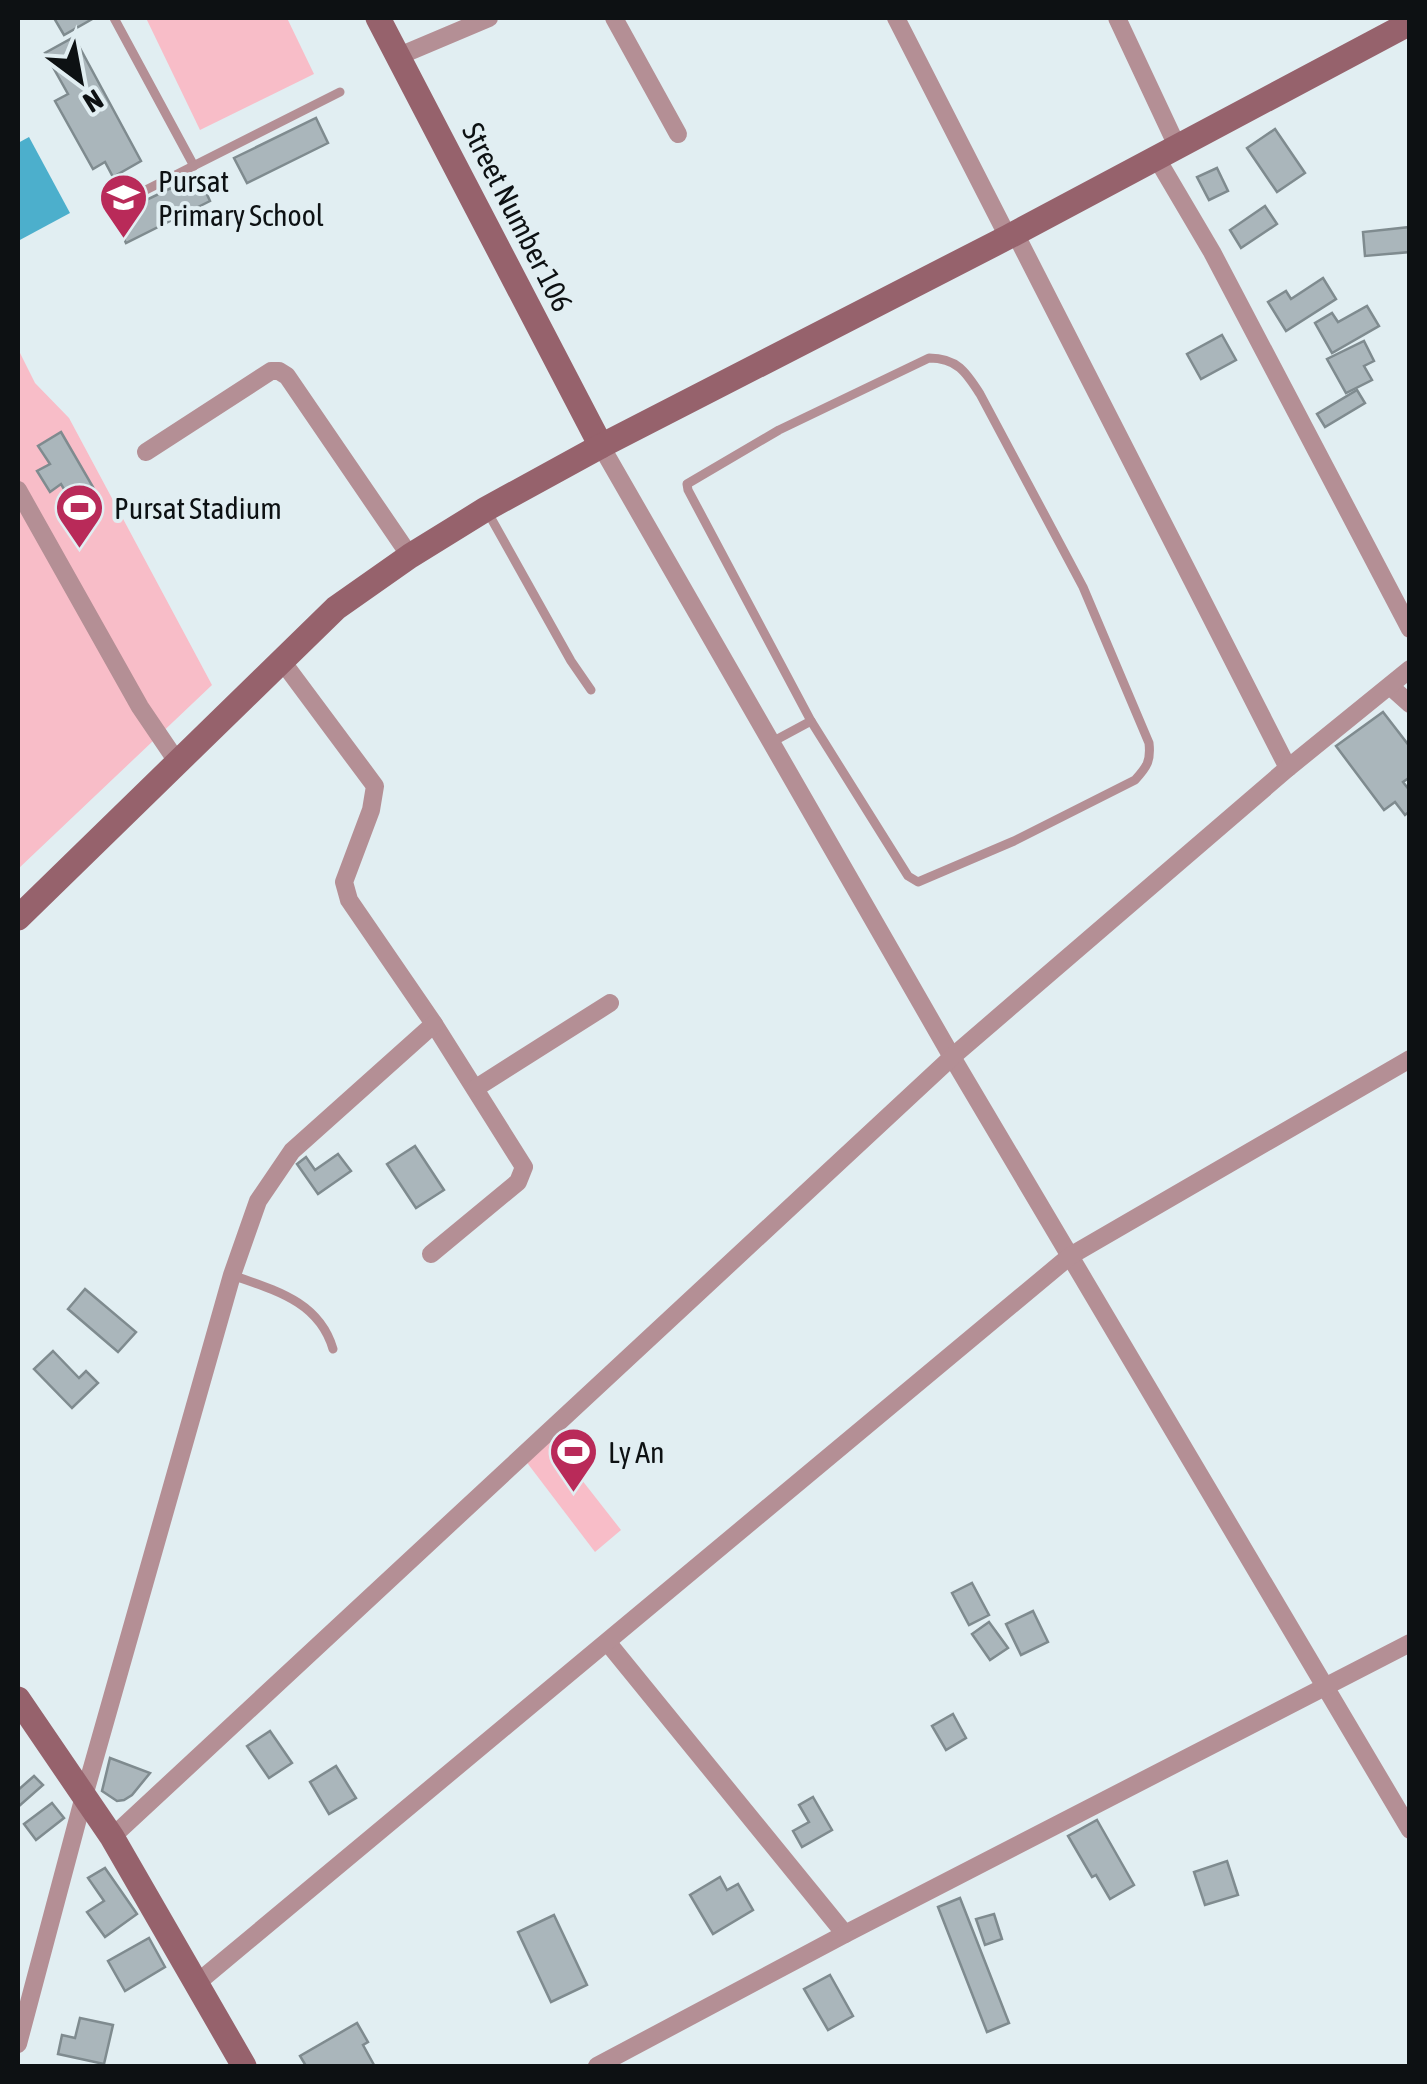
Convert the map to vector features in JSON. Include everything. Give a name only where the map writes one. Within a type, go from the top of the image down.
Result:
[{"type":"street","name":"Street Number 106","points":[[378,18],[601,446]]},
{"type":"street","points":[[399,56],[489,18]]},
{"type":"street","points":[[614,18],[678,134]]},
{"type":"street","points":[[896,18],[1288,768]]},
{"type":"street","points":[[1116,18],[1166,152],[1212,252],[1410,629]]},
{"type":"street","points":[[18,918],[336,608],[410,556],[601,446],[1012,235],[1396,24]]},
{"type":"street","points":[[146,452],[270,372],[280,371],[410,556]]},
{"type":"street","points":[[601,446],[952,1057],[1410,1830]]},
{"type":"street","points":[[18,490],[140,707],[178,763]]},
{"type":"street","points":[[282,661],[375,786],[371,810],[344,882],[348,900],[434,1024],[524,1167],[518,1182],[430,1254]]},
{"type":"street","points":[[112,1837],[952,1057],[1288,768],[1410,669]]},
{"type":"street","points":[[1390,687],[1410,704]]},
{"type":"street","points":[[476,1088],[610,1003]]},
{"type":"street","points":[[18,2044],[232,1275],[258,1200],[292,1152],[434,1024]]},
{"type":"street","points":[[196,1983],[1070,1256],[1410,1059]]},
{"type":"street","points":[[608,1643],[846,1934]]},
{"type":"street","points":[[598,2066],[1410,1643]]},
{"type":"street","points":[[18,1699],[112,1837],[244,2066]]},
{"type":"lane","points":[[114,18],[194,166]]},
{"type":"lane","points":[[128,199],[340,92]]},
{"type":"lane","points":[[930,358],[944,358],[964,369],[980,394],[1083,587],[1149,743],[1150,764],[1135,780],[1049,824],[918,882],[908,876],[811,721],[687,484],[779,430],[930,358]]},
{"type":"lane","points":[[486,509],[592,690]]},
{"type":"lane","points":[[772,742],[811,721]]},
{"type":"lane","points":[[232,1275],[306,1306],[328,1333],[333,1349]]},
{"type":"shaded area","points":[[146,18],[287,18],[314,74],[200,130]]},
{"type":"shaded area","name":"Pursat Stadium","points":[[18,349],[35,383],[69,418],[212,685],[18,869]]},
{"type":"shaded area","name":"Ly An","points":[[549,1438],[621,1530],[595,1552],[525,1460]]},
{"type":"water","points":[[29,137],[70,213],[18,241],[18,143]]},
{"type":"building","points":[[54,18],[94,18],[64,35]]},
{"type":"building","points":[[74,37],[141,161],[113,177],[105,162],[93,169],[55,101],[68,94],[45,53]]},
{"type":"building","points":[[316,118],[328,143],[247,183],[234,158]]},
{"type":"building","points":[[1275,129],[1305,173],[1277,192],[1247,148]]},
{"type":"building","points":[[1217,168],[1228,191],[1209,200],[1197,177]]},
{"type":"building","points":[[198,175],[210,201],[126,243],[113,216]]},
{"type":"building","points":[[1265,206],[1277,224],[1241,248],[1230,230]]},
{"type":"building","points":[[1410,227],[1410,252],[1365,256],[1363,232]]},
{"type":"building","points":[[1323,278],[1336,299],[1286,331],[1268,302],[1286,291],[1291,299]]},
{"type":"building","points":[[1367,306],[1379,326],[1332,353],[1315,323],[1332,313],[1338,322]]},
{"type":"building","points":[[1222,335],[1236,360],[1201,379],[1187,354]]},
{"type":"building","points":[[1364,341],[1374,361],[1364,366],[1372,380],[1346,393],[1327,359]]},
{"type":"building","points":[[1357,390],[1365,403],[1325,427],[1317,414]]},
{"type":"building","points":[[61,432],[93,487],[71,501],[61,484],[50,492],[37,471],[50,464],[38,446]]},
{"type":"building","points":[[1383,712],[1410,747],[1410,777],[1403,782],[1410,791],[1410,811],[1405,815],[1395,802],[1384,810],[1336,746]]},
{"type":"building","points":[[415,1146],[444,1190],[416,1208],[387,1164]]},
{"type":"building","points":[[338,1154],[351,1171],[318,1194],[297,1164],[306,1157],[315,1170]]},
{"type":"building","points":[[85,1289],[136,1332],[118,1352],[68,1309]]},
{"type":"building","points":[[53,1351],[79,1378],[86,1371],[98,1383],[72,1408],[34,1369]]},
{"type":"building","points":[[972,1583],[989,1615],[969,1625],[952,1593]]},
{"type":"building","points":[[1033,1611],[1048,1642],[1021,1655],[1006,1624]]},
{"type":"building","points":[[989,1622],[1008,1648],[990,1660],[972,1634]]},
{"type":"building","points":[[953,1714],[966,1738],[946,1750],[932,1726]]},
{"type":"building","points":[[270,1731],[292,1763],[269,1778],[247,1746]]},
{"type":"building","points":[[110,1758],[150,1773],[124,1800],[117,1801],[102,1791]]},
{"type":"building","points":[[336,1766],[356,1798],[329,1814],[310,1782]]},
{"type":"building","points":[[34,1776],[43,1785],[18,1807],[18,1790]]},
{"type":"building","points":[[813,1797],[832,1830],[802,1847],[793,1831],[809,1822],[799,1805]]},
{"type":"building","points":[[52,1803],[64,1818],[36,1840],[24,1824]]},
{"type":"building","points":[[1097,1820],[1134,1885],[1110,1899],[1068,1836]]},
{"type":"building","points":[[1227,1861],[1238,1895],[1205,1905],[1194,1872]]},
{"type":"building","points":[[105,1868],[137,1914],[105,1937],[87,1912],[104,1901],[88,1878]]},
{"type":"building","points":[[720,1877],[727,1890],[738,1884],[753,1910],[713,1934],[690,1895]]},
{"type":"building","points":[[960,1898],[1009,2023],[987,2032],[938,1907]]},
{"type":"building","points":[[994,1914],[1002,1939],[985,1945],[976,1919]]},
{"type":"building","points":[[554,1915],[587,1985],[551,2002],[518,1932]]},
{"type":"building","points":[[149,1938],[165,1967],[125,1991],[108,1961]]},
{"type":"building","points":[[830,1975],[853,2016],[828,2030],[804,1989]]},
{"type":"building","points":[[80,2018],[113,2025],[104,2064],[58,2054],[62,2035],[75,2038]]},
{"type":"building","points":[[357,2023],[368,2042],[363,2045],[374,2065],[306,2066],[300,2056]]},
{"type":"place","name":"Pursat Primary School","points":[[123,240]]},
{"type":"place","name":"Pursat Stadium","points":[[79,550]]},
{"type":"place","name":"Ly An","points":[[573,1494]]}]
